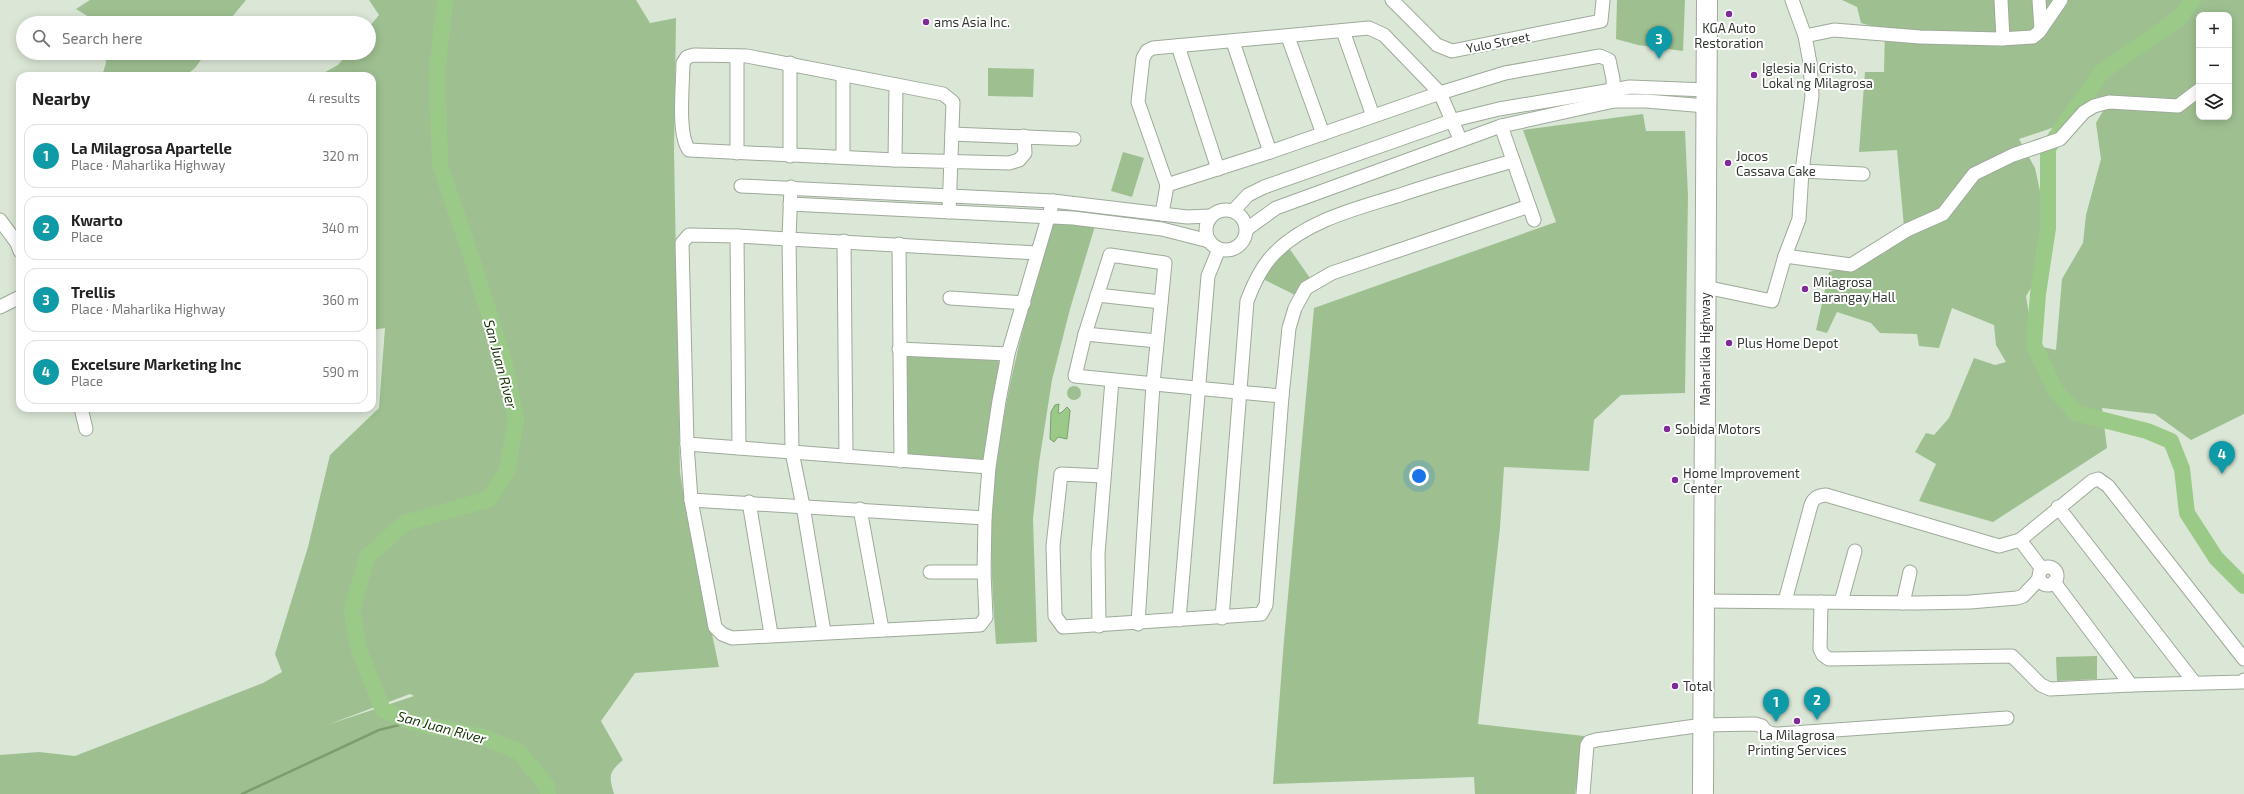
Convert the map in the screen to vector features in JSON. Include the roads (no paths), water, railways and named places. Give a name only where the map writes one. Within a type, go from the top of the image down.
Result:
[{"type":"highway","name":"Maharlika Highway","points":[[1703,794],[1707,0]]},
{"type":"street","name":"Yulo Street","points":[[1392,0],[1437,44],[1452,51],[1601,21],[1603,0]]},
{"type":"street","points":[[1705,287],[1772,301],[1785,256],[1799,219],[1802,171],[1812,96],[1810,63],[1805,36],[1792,0]]},
{"type":"street","points":[[2001,0],[2003,39]]},
{"type":"street","points":[[2039,0],[2041,29]]},
{"type":"street","points":[[1805,36],[1834,30],[1920,36],[2003,39],[2033,37],[2041,29],[2061,0]]},
{"type":"street","points":[[1162,214],[1167,185],[1138,102],[1143,58],[1147,51],[1153,48],[1288,37],[1369,28],[1384,35],[1440,93],[1454,120],[1460,139]]},
{"type":"street","points":[[1343,31],[1373,116]]},
{"type":"street","points":[[1288,37],[1322,134]]},
{"type":"street","points":[[1233,42],[1270,152]]},
{"type":"street","points":[[1178,46],[1218,169]]},
{"type":"street","points":[[949,212],[950,161],[953,102],[943,94],[843,76],[790,63],[737,56],[694,55],[687,57],[683,63],[683,133],[689,150],[790,156],[843,157],[895,160],[950,161],[1008,163],[1019,160],[1025,153],[1024,136]]},
{"type":"street","points":[[737,56],[737,153]]},
{"type":"street","points":[[1167,185],[1270,152],[1440,93],[1505,73],[1600,56],[1609,60],[1614,88],[1614,102]]},
{"type":"street","points":[[790,63],[790,156]]},
{"type":"street","points":[[843,76],[843,157]]},
{"type":"street","points":[[895,160],[896,85]]},
{"type":"street","points":[[1234,210],[1248,195],[1264,187],[1454,120],[1499,109],[1614,88],[1645,86],[1707,98]]},
{"type":"street","points":[[1785,256],[1851,265],[1863,260],[1907,230],[1943,214],[1974,174],[2038,145],[2060,139],[2084,112],[2094,106],[2109,102],[2178,106],[2196,92]]},
{"type":"street","points":[[1248,229],[1276,208],[1460,139],[1501,126],[1614,102],[1707,98]]},
{"type":"street","points":[[1501,126],[1534,220]]},
{"type":"street","points":[[952,134],[1074,139]]},
{"type":"street","points":[[1222,618],[1247,301],[1255,280],[1272,256],[1289,241],[1318,223],[1365,206],[1513,161]]},
{"type":"street","points":[[1802,171],[1863,174]]},
{"type":"street","points":[[741,186],[791,187],[1053,201],[1187,217],[1210,216],[1221,209],[1234,210],[1244,217],[1248,229],[1244,242],[1233,250],[1219,249],[1209,241],[1162,229],[1048,216],[790,204]]},
{"type":"street","points":[[791,187],[789,238],[792,452],[803,506],[824,632]]},
{"type":"street","points":[[1037,253],[737,236],[689,235],[682,243],[687,444],[691,500],[715,627],[722,634],[732,638],[772,634],[980,625],[986,617],[984,572],[985,518],[989,467],[1008,354],[1053,201]]},
{"type":"street","points":[[1104,476],[1061,474],[1053,546],[1056,616],[1063,627],[1138,624],[1261,614],[1266,605],[1282,396],[1289,328],[1295,308],[1306,288],[1332,273],[1529,206]]},
{"type":"street","points":[[1209,241],[1205,228],[1210,216]]},
{"type":"street","points":[[0,220],[16,242]]},
{"type":"street","points":[[737,236],[739,448]]},
{"type":"street","points":[[844,241],[846,456]]},
{"type":"street","points":[[899,244],[901,461]]},
{"type":"street","points":[[1179,620],[1208,276],[1219,249]]},
{"type":"street","points":[[1138,624],[1153,384],[1165,263],[1110,255],[1097,295],[1075,376],[1153,384],[1282,396]]},
{"type":"street","points":[[1097,295],[1161,302]]},
{"type":"street","points":[[950,298],[1024,303]]},
{"type":"street","points":[[0,307],[16,299]]},
{"type":"street","points":[[1086,334],[1157,341]]},
{"type":"street","points":[[899,350],[1008,354]]},
{"type":"street","points":[[1099,626],[1098,554],[1112,380]]},
{"type":"street","points":[[82,412],[86,429]]},
{"type":"street","points":[[687,444],[989,467]]},
{"type":"street","points":[[1785,601],[1811,505],[1813,500],[1818,496],[1826,495],[1992,545],[2006,546],[2020,540],[2058,507],[2092,481],[2098,479],[2104,482],[2244,659]]},
{"type":"street","points":[[691,500],[749,502],[985,518]]},
{"type":"street","points":[[749,502],[772,634]]},
{"type":"street","points":[[2058,507],[2194,682]]},
{"type":"street","points":[[860,510],[882,629]]},
{"type":"street","points":[[2020,540],[2040,574],[2044,584],[2054,582],[2131,684]]},
{"type":"street","points":[[1841,602],[1855,551]]},
{"type":"street","points":[[930,572],[984,572]]},
{"type":"street","points":[[1903,603],[1910,572]]},
{"type":"street","points":[[1703,601],[1903,603],[1970,602],[2017,598],[2023,596],[2040,574]]},
{"type":"street","points":[[1821,602],[1820,649],[1823,656],[1829,659],[2012,656],[2041,685],[2050,689],[2131,684],[2237,682],[2244,680]]},
{"type":"street","points":[[1583,794],[1589,742],[1703,724],[1755,724],[1762,726],[1764,730],[1771,734],[1777,734],[2007,718]]},
{"type":"waterway","name":"San Juan River","points":[[445,0],[437,71],[440,165],[471,256],[505,365],[516,420],[507,471],[489,499],[405,523],[367,557],[352,610],[359,650],[383,710],[411,722],[483,737],[518,751],[547,786],[548,794]]},
{"type":"waterway","points":[[2193,0],[2179,18],[2102,72],[2048,148],[2048,228],[2038,294],[2034,345],[2055,390],[2076,413],[2147,431],[2171,441],[2182,469],[2187,513],[2216,558],[2244,586]]},
{"type":"waterway","points":[[242,794],[379,730],[411,722]]},
{"type":"place","name":"KGA Auto Restoration","points":[[1729,14]]},
{"type":"place","name":"ams Asia Inc.","points":[[926,22]]},
{"type":"place","name":"Trellis","points":[[1659,59]]},
{"type":"place","name":"Iglesia Ni Cristo, Lokal ng Milagrosa","points":[[1754,75]]},
{"type":"place","name":"Jocos Cassava Cake","points":[[1728,163]]},
{"type":"place","name":"Milagrosa Barangay Hall","points":[[1805,289]]},
{"type":"place","name":"Plus Home Depot","points":[[1729,343]]},
{"type":"place","name":"Sobida Motors","points":[[1667,429]]},
{"type":"place","name":"Excelsure Marketing Inc","points":[[2222,474]]},
{"type":"place","name":"Home Improvement Center","points":[[1675,480]]},
{"type":"place","name":"Total","points":[[1675,686]]},
{"type":"place","name":"Kwarto","points":[[1817,720]]},
{"type":"place","name":"La Milagrosa Printing Services","points":[[1797,721]]},
{"type":"place","name":"La Milagrosa Apartelle","points":[[1776,722]]}]
